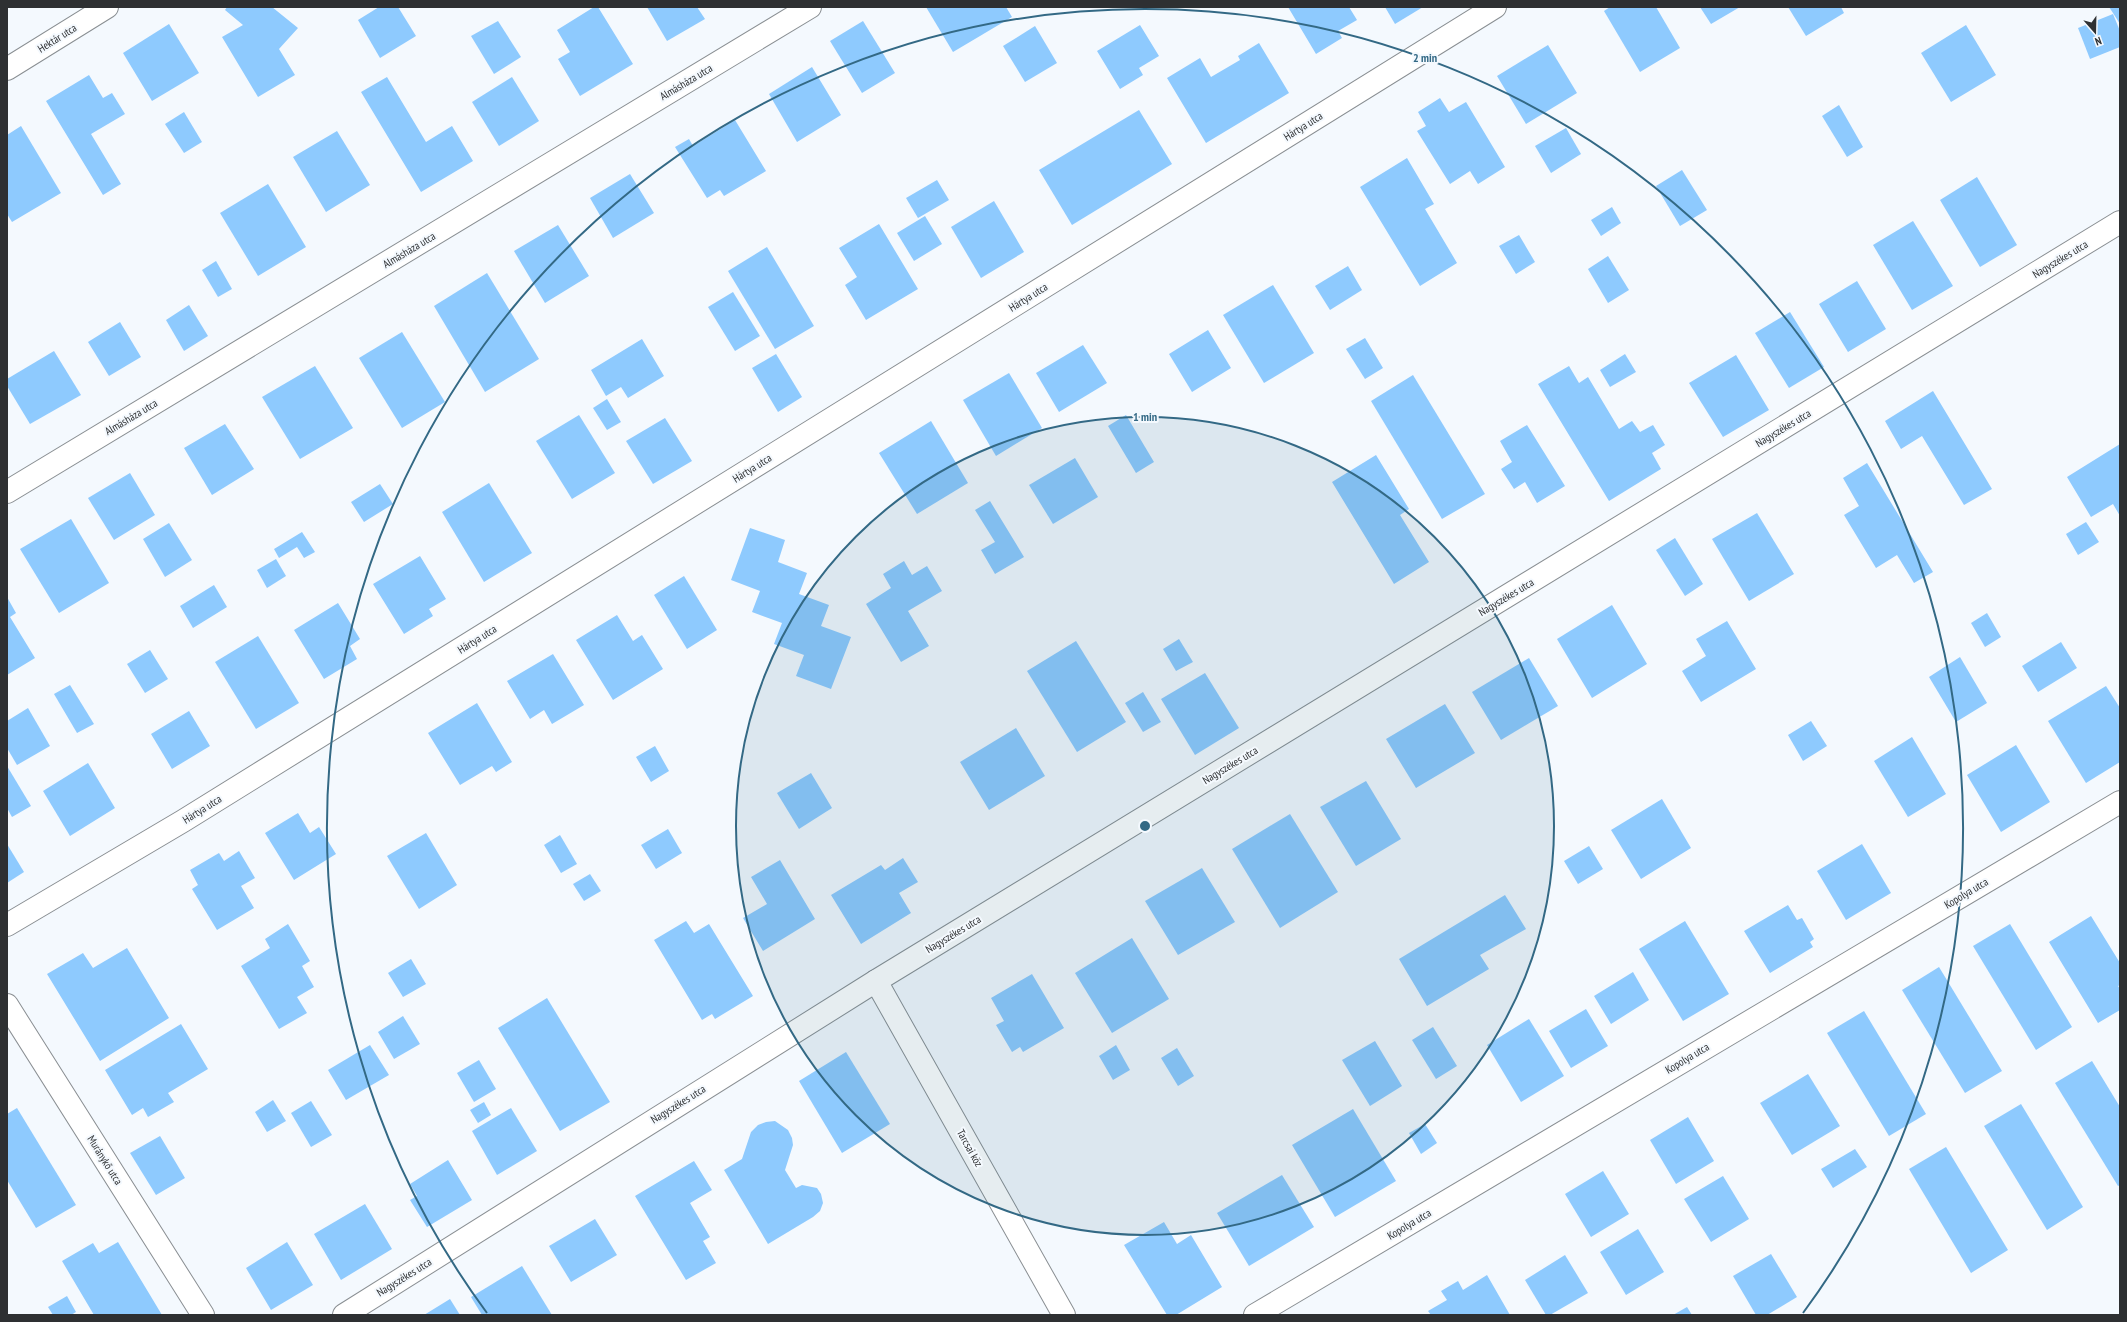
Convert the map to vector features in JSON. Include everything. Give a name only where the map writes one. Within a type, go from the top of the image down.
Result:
[{"type":"street","name":"Hektár utca","points":[[7,69],[107,7]]},
{"type":"street","name":"Almásháza utca","points":[[7,492],[810,7]]},
{"type":"street","name":"Hártya utca","points":[[7,925],[183,821],[1495,7]]},
{"type":"street","name":"Nagyszékes utca","points":[[344,1315],[876,981],[2120,222]]},
{"type":"street","name":"Kopolya utca","points":[[1255,1315],[2120,802]]},
{"type":"street","name":"Tarcsai köz","points":[[876,981],[1064,1315]]},
{"type":"street","name":"Muránykő utca","points":[[7,1005],[203,1315]]},
{"type":"building","points":[[227,7],[272,7],[298,28],[279,49],[295,75],[258,97],[222,37],[243,25],[225,10]]},
{"type":"building","points":[[379,7],[398,7],[416,36],[380,58],[358,20]]},
{"type":"building","points":[[594,7],[598,7],[633,64],[580,96],[558,59],[570,52],[557,30]]},
{"type":"building","points":[[647,7],[697,7],[705,19],[667,41]]},
{"type":"building","points":[[926,7],[1006,7],[1012,17],[953,52]]},
{"type":"building","points":[[1288,7],[1349,7],[1357,20],[1338,31],[1342,38],[1316,54]]},
{"type":"building","points":[[1385,7],[1423,7],[1395,24]]},
{"type":"building","points":[[1610,7],[1656,7],[1680,48],[1640,72],[1604,11]]},
{"type":"building","points":[[1700,7],[1740,7],[1711,24]]},
{"type":"building","points":[[1788,7],[1841,7],[1844,13],[1806,36]]},
{"type":"building","points":[[2109,7],[2120,7],[2120,24],[2113,13]]},
{"type":"building","points":[[2113,14],[2120,31],[2120,47],[2090,59],[2078,28]]},
{"type":"building","points":[[498,21],[521,57],[494,74],[471,36]]},
{"type":"building","points":[[863,21],[895,73],[862,93],[830,41]]},
{"type":"building","points":[[169,24],[199,73],[152,101],[123,53]]},
{"type":"building","points":[[1140,25],[1159,56],[1139,68],[1143,75],[1120,89],[1097,51]]},
{"type":"building","points":[[1966,25],[1996,75],[1951,102],[1921,53]]},
{"type":"building","points":[[1035,26],[1057,63],[1025,82],[1003,46]]},
{"type":"building","points":[[1259,43],[1289,93],[1206,143],[1167,78],[1200,58],[1211,77],[1240,60],[1238,56]]},
{"type":"building","points":[[1548,45],[1577,93],[1526,124],[1497,76]]},
{"type":"building","points":[[812,67],[841,115],[797,142],[769,94]]},
{"type":"building","points":[[89,75],[103,98],[112,93],[125,114],[91,134],[121,184],[103,195],[46,101]]},
{"type":"building","points":[[387,77],[426,142],[452,126],[473,161],[421,192],[361,92]]},
{"type":"building","points":[[512,77],[539,121],[499,146],[472,102]]},
{"type":"building","points":[[1440,98],[1449,112],[1466,102],[1505,167],[1478,184],[1470,171],[1450,184],[1417,131],[1426,126],[1418,112]]},
{"type":"building","points":[[1839,105],[1863,147],[1847,157],[1822,116]]},
{"type":"building","points":[[1139,110],[1172,164],[1072,225],[1039,170]]},
{"type":"building","points":[[184,112],[202,142],[184,153],[165,124]]},
{"type":"building","points":[[735,120],[766,171],[724,196],[720,190],[707,198],[675,147],[689,139],[693,146]]},
{"type":"building","points":[[21,126],[61,193],[12,222],[7,214],[7,135]]},
{"type":"building","points":[[1566,128],[1581,154],[1551,173],[1535,146]]},
{"type":"building","points":[[337,131],[370,185],[326,212],[293,157]]},
{"type":"building","points":[[1407,158],[1434,204],[1425,209],[1457,263],[1420,286],[1360,187]]},
{"type":"building","points":[[1682,170],[1707,210],[1680,226],[1656,186]]},
{"type":"building","points":[[630,174],[654,213],[613,238],[590,198]]},
{"type":"building","points":[[1977,177],[2017,245],[1980,267],[1940,200]]},
{"type":"building","points":[[937,180],[949,200],[918,218],[906,198]]},
{"type":"building","points":[[268,184],[306,247],[258,276],[220,213]]},
{"type":"building","points":[[994,201],[1024,252],[981,278],[951,227]]},
{"type":"building","points":[[1612,207],[1621,223],[1601,236],[1591,220]]},
{"type":"building","points":[[925,216],[942,244],[914,261],[897,233]]},
{"type":"building","points":[[1913,221],[1953,286],[1912,310],[1873,245]]},
{"type":"building","points":[[879,224],[918,289],[866,320],[845,285],[857,277],[839,248]]},
{"type":"building","points":[[558,225],[589,276],[545,303],[514,251]]},
{"type":"building","points":[[1519,235],[1535,262],[1516,274],[1499,246]]},
{"type":"building","points":[[767,247],[814,326],[775,349],[728,271]]},
{"type":"building","points":[[1608,256],[1629,290],[1608,303],[1588,269]]},
{"type":"building","points":[[216,261],[232,289],[218,297],[202,270]]},
{"type":"building","points":[[1348,266],[1362,290],[1330,310],[1315,286]]},
{"type":"building","points":[[487,273],[539,359],[485,392],[434,306]]},
{"type":"building","points":[[1857,281],[1886,329],[1848,352],[1819,304]]},
{"type":"building","points":[[1273,285],[1314,353],[1264,383],[1223,315]]},
{"type":"building","points":[[733,292],[760,336],[735,351],[708,307]]},
{"type":"building","points":[[189,305],[208,336],[184,351],[166,320]]},
{"type":"building","points":[[1790,312],[1824,367],[1789,388],[1755,333]]},
{"type":"building","points":[[120,322],[141,357],[109,376],[88,342]]},
{"type":"building","points":[[1208,330],[1231,368],[1192,392],[1169,354]]},
{"type":"building","points":[[402,332],[445,402],[402,428],[359,358]]},
{"type":"building","points":[[1365,338],[1383,368],[1365,379],[1346,349]]},
{"type":"building","points":[[642,339],[664,376],[628,398],[621,387],[606,396],[591,370]]},
{"type":"building","points":[[1083,345],[1107,383],[1059,412],[1036,373]]},
{"type":"building","points":[[54,351],[81,395],[30,424],[7,386],[7,379]]},
{"type":"building","points":[[776,354],[802,397],[778,412],[752,368]]},
{"type":"building","points":[[1625,354],[1636,372],[1610,387],[1600,370]]},
{"type":"building","points":[[1736,355],[1769,410],[1723,437],[1689,383]]},
{"type":"building","points":[[315,366],[353,428],[300,459],[262,397]]},
{"type":"building","points":[[1569,366],[1579,383],[1588,377],[1619,429],[1632,421],[1640,432],[1653,425],[1665,445],[1652,453],[1661,469],[1609,501],[1538,384]]},
{"type":"building","points":[[1009,373],[1042,428],[996,456],[963,400]]},
{"type":"building","points":[[1413,375],[1485,494],[1442,519],[1371,401]]},
{"type":"building","points":[[1933,391],[1992,489],[1964,505],[1922,436],[1901,449],[1885,421]]},
{"type":"building","points":[[607,399],[621,422],[607,430],[593,408]]},
{"type":"building","points":[[579,415],[615,473],[572,499],[536,441]]},
{"type":"building","points":[[1126,415],[1154,462],[1136,473],[1108,426]]},
{"type":"building","points":[[665,418],[692,461],[653,484],[626,441]]},
{"type":"building","points":[[931,421],[968,483],[917,514],[879,453]]},
{"type":"building","points":[[225,424],[254,469],[212,495],[184,448]]},
{"type":"building","points":[[1527,425],[1565,486],[1537,503],[1525,482],[1514,489],[1501,469],[1512,462],[1500,441]]},
{"type":"building","points":[[2120,444],[2120,516],[2113,504],[2091,517],[2067,477]]},
{"type":"building","points":[[1376,455],[1409,509],[1400,515],[1429,562],[1394,584],[1332,482]]},
{"type":"building","points":[[1075,458],[1098,497],[1053,524],[1029,485]]},
{"type":"building","points":[[1867,463],[1933,572],[1914,583],[1897,555],[1876,568],[1844,515],[1859,506],[1843,478]]},
{"type":"building","points":[[130,473],[155,515],[114,540],[88,498]]},
{"type":"building","points":[[489,483],[532,553],[484,582],[442,512]]},
{"type":"building","points":[[380,484],[393,504],[364,522],[351,502]]},
{"type":"building","points":[[990,501],[1024,557],[995,574],[981,550],[995,542],[975,510]]},
{"type":"building","points":[[1757,513],[1794,574],[1749,601],[1712,539]]},
{"type":"building","points":[[71,519],[109,583],[59,613],[20,549]]},
{"type":"building","points":[[2086,522],[2099,542],[2078,555],[2066,534]]},
{"type":"building","points":[[169,523],[192,560],[165,577],[143,539]]},
{"type":"building","points":[[750,528],[785,540],[778,562],[807,573],[799,594],[829,605],[821,626],[851,637],[831,689],[796,676],[804,655],[774,644],[782,623],[752,612],[760,591],[731,580]]},
{"type":"building","points":[[302,532],[315,552],[304,558],[297,547],[279,558],[274,549]]},
{"type":"building","points":[[1675,538],[1703,584],[1685,596],[1656,550]]},
{"type":"building","points":[[420,556],[446,599],[429,609],[433,616],[404,634],[373,584]]},
{"type":"building","points":[[276,559],[286,576],[267,588],[257,570]]},
{"type":"building","points":[[904,561],[912,575],[927,566],[942,591],[908,611],[929,646],[901,662],[866,604],[891,588],[883,574]]},
{"type":"building","points":[[684,576],[717,630],[687,649],[654,595]]},
{"type":"building","points":[[214,585],[227,607],[193,628],[180,606]]},
{"type":"building","points":[[7,597],[16,613],[10,617],[35,658],[7,675]]},
{"type":"building","points":[[338,603],[360,639],[350,646],[357,659],[324,679],[294,630]]},
{"type":"building","points":[[1612,605],[1647,664],[1592,698],[1557,639]]},
{"type":"building","points":[[1987,613],[2001,637],[1985,647],[1971,623]]},
{"type":"building","points":[[617,615],[633,641],[642,635],[663,669],[613,700],[576,640]]},
{"type":"building","points":[[1727,621],[1756,669],[1701,702],[1682,671],[1706,656],[1696,639]]},
{"type":"building","points":[[258,636],[299,703],[256,729],[215,662]]},
{"type":"building","points":[[1179,639],[1193,662],[1176,671],[1163,649]]},
{"type":"building","points":[[1076,641],[1126,722],[1077,752],[1027,671]]},
{"type":"building","points":[[2061,642],[2077,668],[2038,692],[2022,666]]},
{"type":"building","points":[[150,650],[168,679],[145,693],[127,664]]},
{"type":"building","points":[[553,654],[584,705],[552,724],[544,710],[530,719],[507,681]]},
{"type":"building","points":[[1960,657],[1987,703],[1956,722],[1929,677]]},
{"type":"building","points":[[1529,658],[1558,706],[1501,740],[1472,692]]},
{"type":"building","points":[[1205,673],[1239,728],[1195,755],[1161,699]]},
{"type":"building","points":[[70,685],[94,724],[77,733],[54,694]]},
{"type":"building","points":[[2106,686],[2120,708],[2120,762],[2086,783],[2048,721]]},
{"type":"building","points":[[1143,692],[1161,722],[1143,732],[1125,703]]},
{"type":"building","points":[[477,703],[512,762],[496,772],[492,766],[460,785],[428,733]]},
{"type":"building","points":[[1445,704],[1475,753],[1416,788],[1386,739]]},
{"type":"building","points":[[28,708],[50,746],[17,765],[7,748],[7,721]]},
{"type":"building","points":[[189,711],[210,746],[172,769],[151,734]]},
{"type":"building","points":[[1811,721],[1827,746],[1803,761],[1788,735]]},
{"type":"building","points":[[1016,728],[1045,776],[989,810],[960,762]]},
{"type":"building","points":[[1912,737],[1946,794],[1908,817],[1874,761]]},
{"type":"building","points":[[2016,745],[2050,802],[2001,832],[1967,775]]},
{"type":"building","points":[[655,746],[669,771],[651,782],[636,757]]},
{"type":"building","points":[[88,763],[115,808],[70,836],[43,791]]},
{"type":"building","points":[[7,766],[31,806],[12,817],[7,808]]},
{"type":"building","points":[[811,773],[832,808],[799,829],[777,793]]},
{"type":"building","points":[[1366,781],[1401,839],[1356,866],[1320,807]]},
{"type":"building","points":[[1662,799],[1691,848],[1641,879],[1611,830]]},
{"type":"building","points":[[298,813],[310,833],[319,827],[336,854],[294,880],[265,833]]},
{"type":"building","points":[[1290,814],[1338,892],[1280,928],[1232,849]]},
{"type":"building","points":[[668,829],[682,853],[656,869],[641,845]]},
{"type":"building","points":[[426,833],[457,885],[419,909],[387,856]]},
{"type":"building","points":[[560,835],[577,864],[561,873],[544,845]]},
{"type":"building","points":[[7,844],[24,872],[7,883]]},
{"type":"building","points":[[1862,844],[1891,893],[1846,920],[1817,871]]},
{"type":"building","points":[[1589,846],[1603,869],[1578,884],[1564,861]]},
{"type":"building","points":[[239,851],[255,878],[241,886],[254,908],[217,930],[192,889],[198,885],[190,870],[219,853],[224,861]]},
{"type":"building","points":[[903,858],[918,882],[899,893],[911,913],[861,944],[831,895],[881,865],[885,870]]},
{"type":"building","points":[[780,860],[815,919],[763,951],[743,918],[767,904],[751,877]]},
{"type":"building","points":[[1202,868],[1235,922],[1178,955],[1145,901]]},
{"type":"building","points":[[590,874],[601,891],[584,901],[573,884]]},
{"type":"building","points":[[1505,895],[1526,929],[1480,955],[1489,969],[1427,1006],[1399,959]]},
{"type":"building","points":[[1788,905],[1797,920],[1802,918],[1814,939],[1810,942],[1813,947],[1770,973],[1744,931]]},
{"type":"building","points":[[2091,916],[2120,963],[2120,985],[2118,986],[2120,989],[2120,1010],[2098,1023],[2049,942]]},
{"type":"building","points":[[686,921],[694,933],[709,924],[753,996],[715,1019],[712,1014],[702,1020],[654,940]]},
{"type":"building","points":[[1685,921],[1729,994],[1683,1021],[1639,949]]},
{"type":"building","points":[[288,924],[310,961],[302,966],[314,987],[297,997],[307,1013],[279,1029],[241,966],[270,948],[265,939]]},
{"type":"building","points":[[2010,924],[2072,1027],[2036,1050],[1973,946]]},
{"type":"building","points":[[1132,938],[1169,999],[1112,1033],[1075,973]]},
{"type":"building","points":[[127,948],[169,1018],[100,1061],[47,974],[83,953],[93,968]]},
{"type":"building","points":[[411,959],[426,984],[403,997],[388,973]]},
{"type":"building","points":[[1939,967],[2002,1071],[1965,1093],[1902,990]]},
{"type":"building","points":[[1633,972],[1649,1000],[1611,1024],[1594,996]]},
{"type":"building","points":[[1032,974],[1064,1028],[1023,1052],[1020,1047],[1012,1052],[996,1025],[1004,1021],[991,998]]},
{"type":"building","points":[[547,998],[610,1102],[560,1131],[498,1028]]},
{"type":"building","points":[[1586,1009],[1608,1046],[1571,1068],[1549,1031]]},
{"type":"building","points":[[1864,1011],[1926,1114],[1889,1136],[1827,1033]]},
{"type":"building","points":[[403,1016],[420,1044],[394,1059],[378,1032]]},
{"type":"building","points":[[1529,1019],[1564,1076],[1521,1102],[1487,1045]]},
{"type":"building","points":[[181,1024],[208,1069],[168,1093],[174,1102],[148,1117],[143,1108],[132,1115],[105,1070]]},
{"type":"building","points":[[1433,1027],[1457,1066],[1436,1079],[1412,1040]]},
{"type":"building","points":[[1375,1041],[1402,1086],[1370,1106],[1342,1060]]},
{"type":"building","points":[[370,1045],[389,1075],[346,1100],[328,1070]]},
{"type":"building","points":[[1116,1045],[1130,1070],[1113,1080],[1099,1056]]},
{"type":"building","points":[[1177,1048],[1194,1076],[1178,1086],[1161,1058]]},
{"type":"building","points":[[846,1052],[890,1124],[842,1153],[799,1081]]},
{"type":"building","points":[[479,1060],[496,1089],[474,1102],[457,1073]]},
{"type":"building","points":[[2092,1061],[2120,1107],[2120,1185],[2118,1186],[2055,1083]]},
{"type":"building","points":[[1808,1074],[1840,1126],[1792,1155],[1760,1103]]},
{"type":"building","points":[[273,1100],[286,1121],[267,1132],[255,1112]]},
{"type":"building","points":[[311,1101],[332,1135],[311,1147],[291,1113]]},
{"type":"building","points":[[484,1102],[491,1115],[478,1123],[470,1110]]},
{"type":"building","points":[[2021,1104],[2083,1207],[2047,1230],[1984,1126]]},
{"type":"building","points":[[17,1108],[76,1205],[36,1228],[7,1180],[7,1114]]},
{"type":"building","points":[[511,1108],[537,1151],[497,1175],[472,1131]]},
{"type":"building","points":[[1353,1109],[1396,1181],[1335,1217],[1292,1145]]},
{"type":"building","points":[[1688,1117],[1714,1161],[1676,1184],[1650,1140]]},
{"type":"building","points":[[775,1121],[788,1130],[792,1138],[793,1145],[785,1170],[796,1188],[802,1185],[817,1188],[821,1194],[823,1203],[820,1211],[813,1217],[768,1244],[724,1170],[742,1159],[751,1132],[758,1125]]},
{"type":"building","points":[[1425,1124],[1437,1143],[1421,1154],[1409,1133]]},
{"type":"building","points":[[160,1136],[185,1178],[156,1195],[130,1153]]},
{"type":"building","points":[[1946,1147],[2008,1250],[1971,1273],[1909,1169]]},
{"type":"building","points":[[1855,1149],[1867,1167],[1833,1188],[1821,1169]]},
{"type":"building","points":[[448,1160],[472,1200],[427,1227],[410,1200],[417,1196],[410,1184]]},
{"type":"building","points":[[694,1161],[712,1190],[690,1203],[710,1237],[703,1241],[716,1263],[686,1280],[635,1196]]},
{"type":"building","points":[[1603,1171],[1629,1214],[1591,1237],[1565,1194]]},
{"type":"building","points":[[1282,1175],[1314,1227],[1249,1266],[1217,1213]]},
{"type":"building","points":[[1723,1176],[1749,1219],[1711,1242],[1684,1199]]},
{"type":"building","points":[[365,1204],[392,1249],[341,1280],[314,1234]]},
{"type":"building","points":[[595,1219],[617,1255],[571,1282],[549,1246]]},
{"type":"building","points":[[1164,1222],[1177,1244],[1191,1235],[1222,1287],[1176,1315],[1167,1315],[1124,1245]]},
{"type":"building","points":[[1638,1229],[1664,1272],[1626,1295],[1600,1252]]},
{"type":"building","points":[[118,1242],[162,1315],[94,1315],[62,1261],[93,1243],[99,1253]]},
{"type":"building","points":[[287,1242],[313,1285],[271,1310],[246,1268]]},
{"type":"building","points":[[1771,1254],[1797,1297],[1767,1315],[1756,1315],[1733,1276]]},
{"type":"building","points":[[1565,1255],[1588,1293],[1550,1315],[1546,1315],[1525,1280]]},
{"type":"building","points":[[522,1266],[552,1315],[482,1315],[471,1297]]},
{"type":"building","points":[[1487,1275],[1510,1315],[1431,1315],[1428,1311],[1447,1300],[1441,1291],[1458,1281],[1463,1290]]},
{"type":"building","points":[[67,1296],[76,1312],[71,1315],[53,1315],[48,1307]]},
{"type":"building","points":[[450,1299],[460,1315],[424,1315]]},
{"type":"building","points":[[1687,1307],[1692,1315],[1673,1315]]}]
